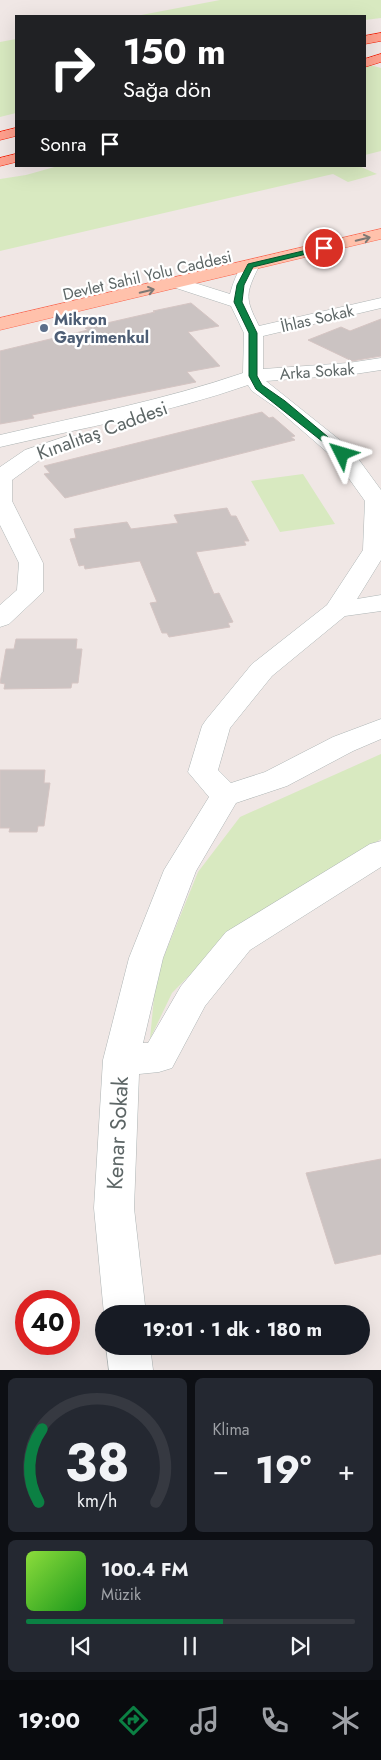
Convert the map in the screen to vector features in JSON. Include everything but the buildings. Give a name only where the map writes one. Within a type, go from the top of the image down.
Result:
[{"type":"highway","points":[[366,40],[381,37]]},
{"type":"highway","points":[[366,45],[381,41]]},
{"type":"highway","points":[[366,57],[381,53]]},
{"type":"highway","points":[[366,63],[381,58]]},
{"type":"highway","points":[[0,126],[15,122]]},
{"type":"highway","points":[[0,136],[15,132]]},
{"type":"highway","points":[[0,150],[15,146]]},
{"type":"highway","points":[[0,162],[15,158]]},
{"type":"main road","name":"Devlet Sahil Yolu Caddesi","points":[[0,310],[381,220]]},
{"type":"main road","name":"Devlet Sahil Yolu Caddesi","points":[[0,324],[381,234]]},
{"type":"street","points":[[226,796],[203,772],[216,726],[262,670],[338,610],[375,550],[377,500],[342,454],[282,403],[259,387],[253,376],[253,333],[238,302],[241,285],[250,266]]},
{"type":"street","points":[[179,283],[238,302]]},
{"type":"street","name":"İhlas Sokak","points":[[253,333],[381,303]]},
{"type":"street","name":"Arka Sokak","points":[[190,396],[253,376],[348,369],[381,364]]},
{"type":"street","points":[[0,441],[190,396]]},
{"type":"street","name":"Kınalıtaş Caddesi","points":[[0,619],[30,592],[31,563],[0,501],[2,478],[17,464],[38,451],[121,425],[190,396]]},
{"type":"street","points":[[338,610],[381,603]]},
{"type":"street","points":[[121,1060],[146,958],[180,870],[226,796],[276,779],[342,744],[381,728]]},
{"type":"street","name":"Kenar Sokak","points":[[124,1305],[114,1208],[121,1060],[159,1057],[193,996],[238,941],[381,852]]},
{"type":"street","points":[[129,1355],[131,1370]]},
{"type":"green space","points":[[220,0],[381,0],[381,18],[366,20],[366,15],[141,15]]},
{"type":"green space","points":[[15,39],[15,113],[0,117],[0,42]]},
{"type":"green space","points":[[366,66],[381,68],[381,151],[366,155]]},
{"type":"green space","points":[[54,167],[361,167],[377,174],[348,182],[333,174],[0,251],[0,179],[26,175]]},
{"type":"green space","points":[[303,474],[335,524],[280,532],[251,481]]},
{"type":"green space","points":[[381,754],[381,839],[238,926],[172,993],[150,1039],[156,976],[198,872],[240,817]]},
{"type":"place","name":"Mikron Gayrimenkul","points":[[44,328]]},
{"type":"route","points":[[324,248],[250,266],[241,285],[238,302],[253,333],[253,376],[259,387],[282,403],[342,454]]}]
